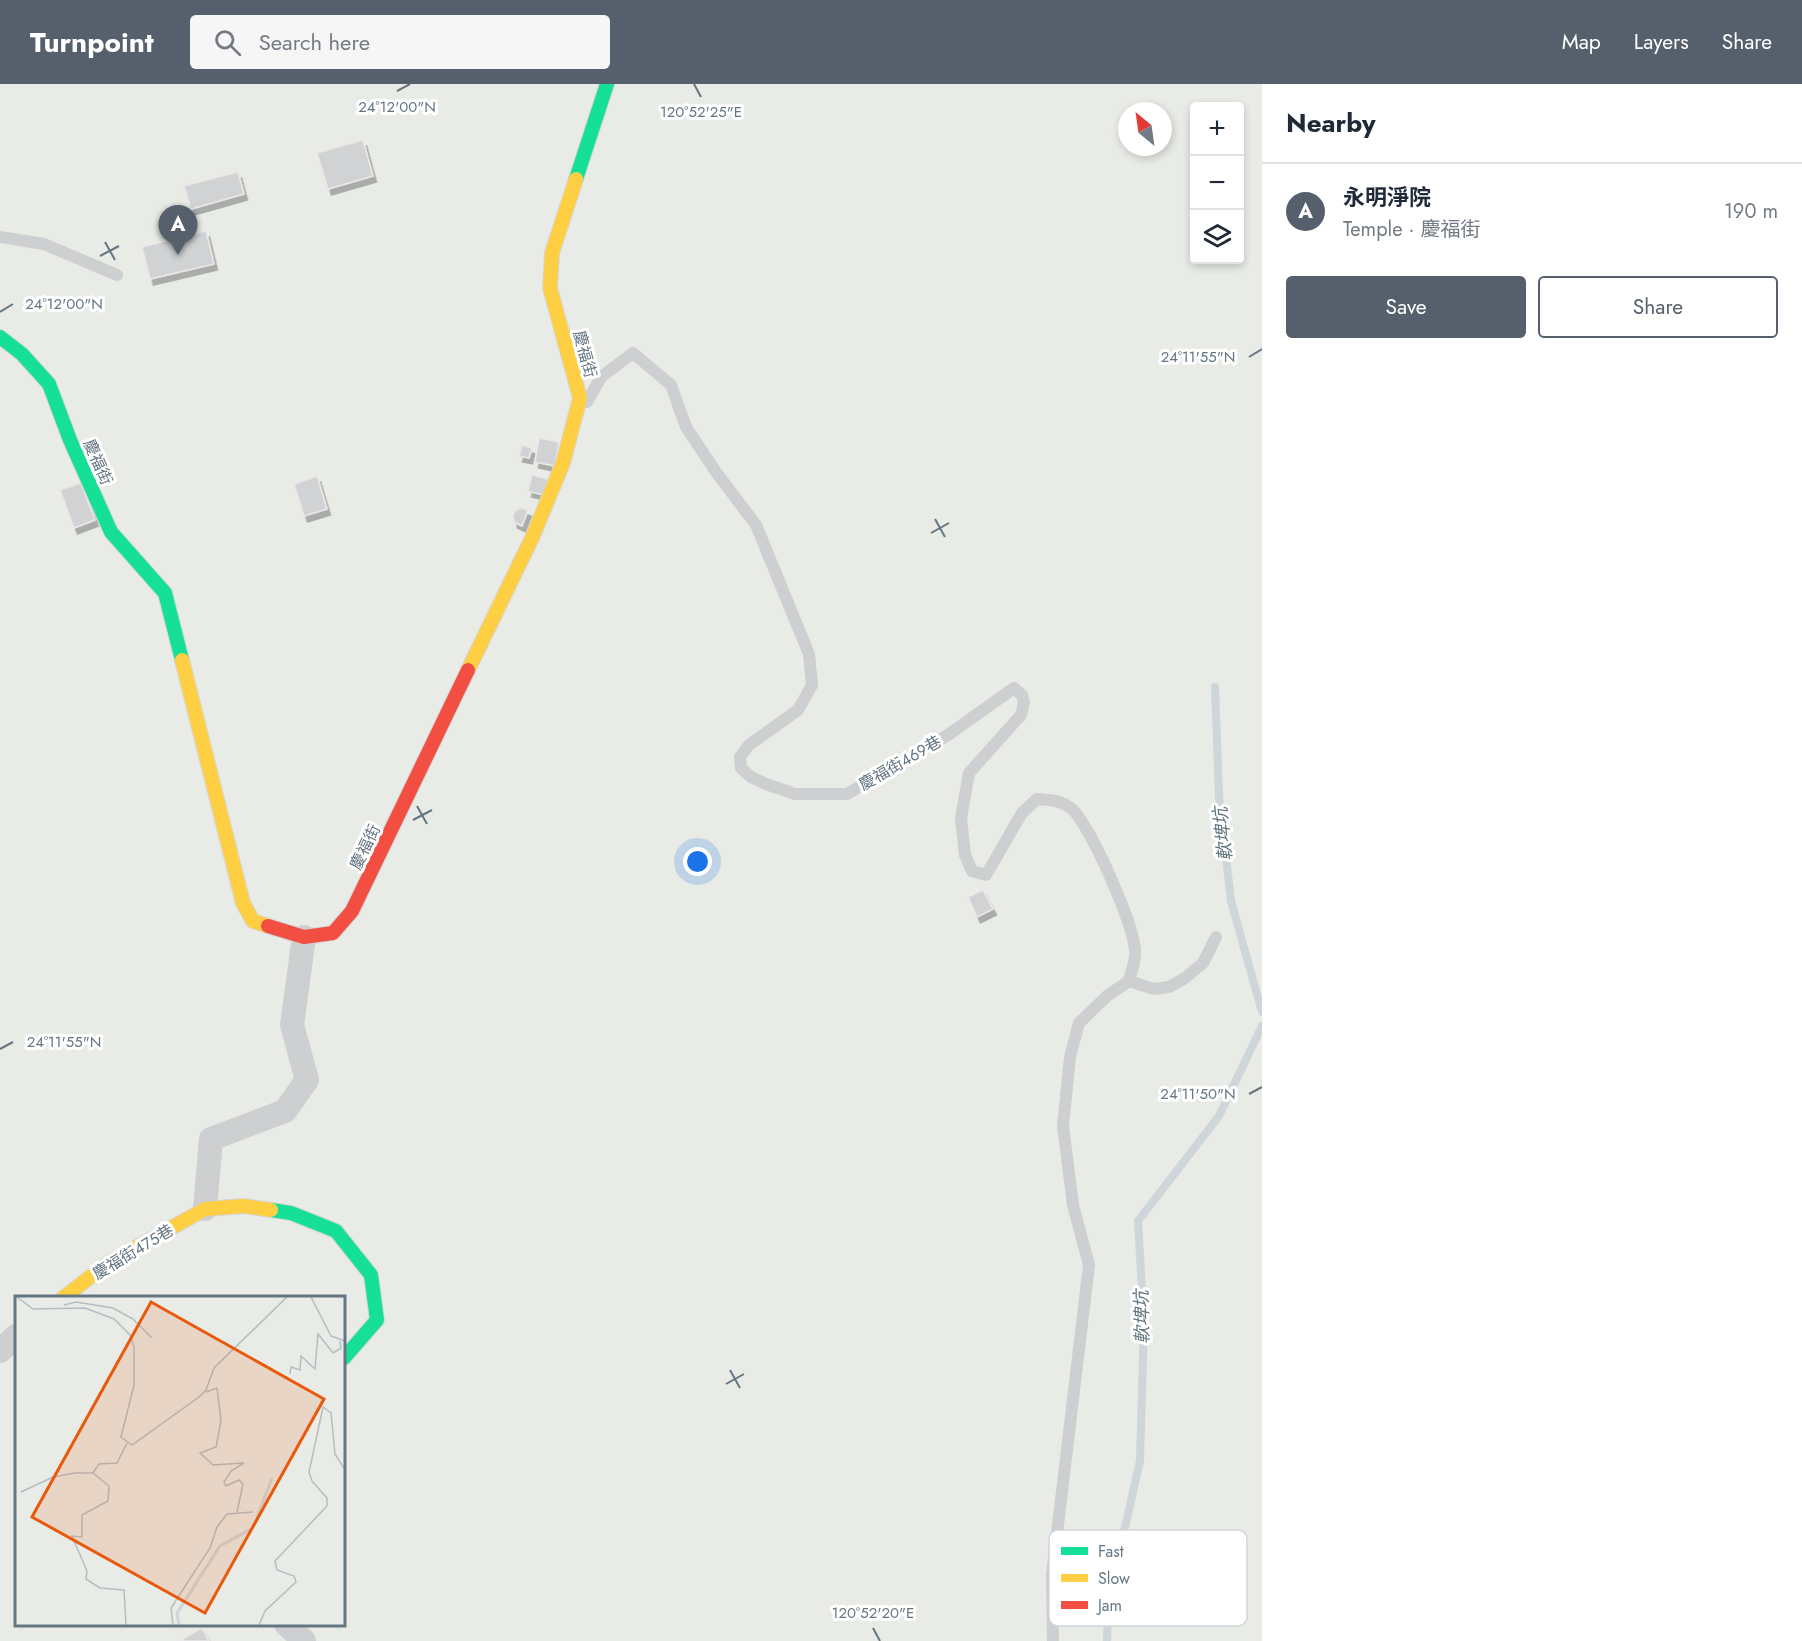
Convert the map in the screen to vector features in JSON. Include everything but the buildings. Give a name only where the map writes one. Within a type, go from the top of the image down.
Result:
[{"type":"street","name":"慶福街","points":[[0,338],[22,354],[50,384],[70,440],[111,532],[165,593],[232,864],[243,903],[253,921],[304,937],[333,933],[352,911],[532,538],[563,463],[580,398],[550,288],[552,253],[607,84]]},
{"type":"street","points":[[205,1209],[211,1139],[285,1111],[307,1080],[292,1025],[304,937]]},
{"type":"street","name":"慶福街475巷","points":[[66,1296],[107,1264],[205,1209],[244,1206],[291,1213],[336,1231],[371,1275],[377,1320],[345,1357]]},
{"type":"street","points":[[0,1350],[15,1337]]},
{"type":"street","points":[[288,1626],[304,1641]]},
{"type":"lane","points":[[0,237],[44,244],[117,275]]},
{"type":"lane","name":"慶福街469巷","points":[[571,432],[601,377],[633,353],[671,385],[686,427],[756,525],[809,654],[812,685],[798,710],[749,745],[740,758],[741,768],[752,777],[795,794],[847,794],[948,735],[1014,688],[1022,695],[1024,702],[1021,715],[969,773],[961,818],[965,855],[972,871],[986,875],[1022,813],[1037,799],[1059,801],[1073,810],[1092,840],[1121,902],[1136,952],[1129,981]]},
{"type":"lane","points":[[1057,1530],[1089,1264],[1073,1204],[1063,1126],[1069,1069],[1079,1023],[1107,996],[1129,981],[1154,989],[1169,987],[1185,978],[1203,963],[1216,937]]},
{"type":"lane","points":[[1053,1626],[1053,1641]]},
{"type":"shaded area","points":[[0,84],[1262,84],[1262,1641],[0,1641]]},
{"type":"waterway","name":"軟埤坑","points":[[1215,687],[1219,796],[1231,901],[1262,1012]]},
{"type":"waterway","name":"軟埤坑","points":[[1124,1530],[1140,1461],[1144,1324],[1138,1221],[1219,1116],[1262,1026]]},
{"type":"waterway","name":"軟埤坑","points":[[1107,1626],[1107,1641]]},
{"type":"traffic: fast","points":[[576,179],[607,84]]},
{"type":"traffic: fast","points":[[0,337],[22,354],[49,384],[70,440],[111,532],[165,593],[182,660]]},
{"type":"traffic: fast","points":[[271,1210],[291,1213],[336,1231],[371,1275],[377,1320],[345,1357]]},
{"type":"traffic: slow","points":[[468,670],[532,538],[563,463],[580,398],[550,288],[552,253],[576,179]]},
{"type":"traffic: slow","points":[[182,660],[243,903],[253,921],[268,926]]},
{"type":"traffic: slow","points":[[66,1296],[107,1264],[205,1209],[244,1206],[271,1210]]},
{"type":"traffic: jam","points":[[268,926],[304,937],[333,933],[352,911],[468,670]]},
{"type":"place","name":"永明淨院","points":[[178,255]]}]
